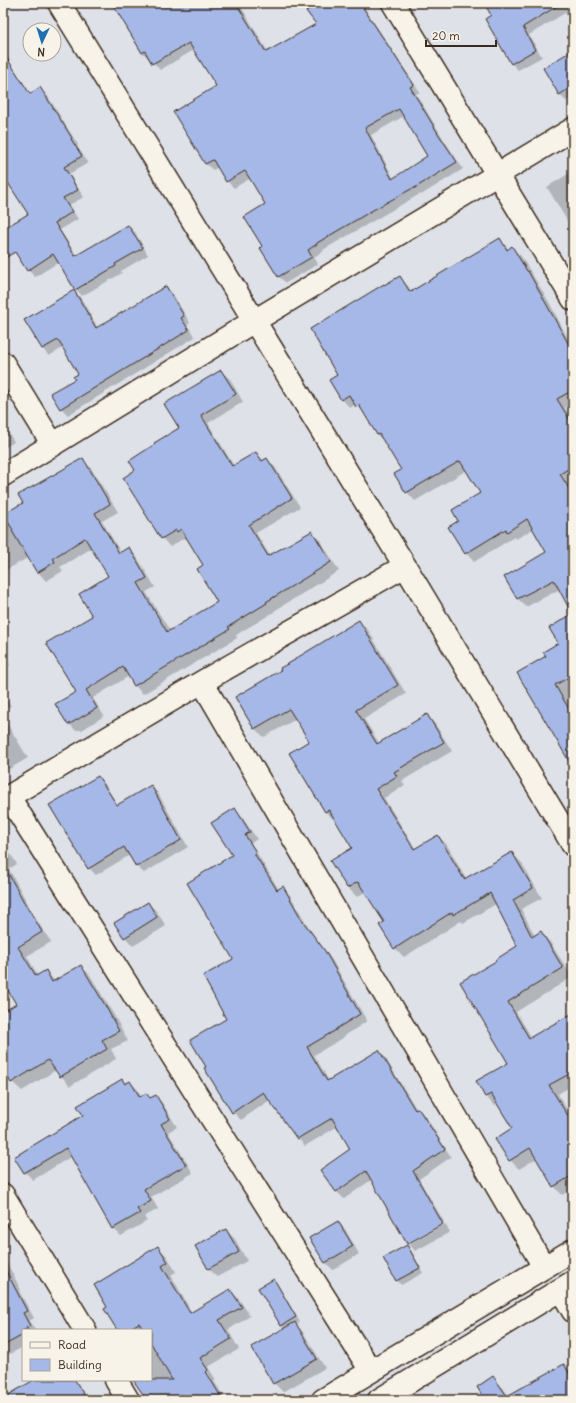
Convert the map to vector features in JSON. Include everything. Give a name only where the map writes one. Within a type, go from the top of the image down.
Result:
[{"type":"street","points":[[59,3],[405,566],[573,845]]},
{"type":"street","points":[[393,3],[573,299]]},
{"type":"street","points":[[3,475],[573,129]]},
{"type":"street","points":[[3,363],[53,445]]},
{"type":"street","points":[[371,1371],[6,798],[202,682],[405,566]]},
{"type":"street","points":[[202,682],[544,1267]]},
{"type":"street","points":[[3,1195],[84,1329]]},
{"type":"street","points":[[323,1400],[573,1250]]},
{"type":"street","points":[[379,1400],[567,1286],[573,1311]]},
{"type":"street","points":[[117,1381],[128,1400]]},
{"type":"building","points":[[112,3],[236,3],[266,52],[316,24],[306,11],[319,3],[360,3],[414,85],[410,87],[457,162],[413,189],[373,210],[317,243],[308,250],[312,257],[278,277],[260,248],[262,246],[244,217],[265,204],[245,171],[226,182],[213,160],[205,164],[173,112],[216,86],[189,43],[152,64],[145,51],[142,53]],"holes":[[[399,109],[427,156],[392,179],[365,128]]]},
{"type":"building","points":[[484,3],[562,3],[523,27],[535,50],[511,64],[485,19],[491,15]]},
{"type":"building","points":[[573,50],[573,86],[559,95],[543,68]]},
{"type":"building","points":[[3,52],[30,94],[40,87],[82,156],[64,167],[78,190],[63,198],[72,212],[55,223],[75,256],[128,225],[143,248],[75,290],[53,254],[27,271],[15,252],[3,259],[3,229],[28,214],[3,175]]},
{"type":"building","points":[[500,238],[507,250],[512,246],[528,271],[573,352],[573,390],[557,399],[573,425],[573,466],[560,474],[573,495],[573,675],[555,685],[573,716],[573,768],[517,673],[546,656],[543,652],[558,643],[549,628],[572,614],[554,580],[517,599],[504,577],[546,552],[527,519],[507,532],[506,529],[465,554],[448,527],[458,521],[452,510],[480,493],[460,461],[406,493],[394,474],[401,470],[379,434],[377,435],[359,405],[356,407],[349,395],[341,400],[329,380],[337,375],[310,329],[384,284],[400,276],[410,292]]},
{"type":"building","points":[[166,286],[184,316],[181,318],[189,330],[60,409],[50,393],[75,379],[73,377],[78,374],[58,340],[42,349],[24,320],[74,290],[96,328]]},
{"type":"building","points":[[221,370],[236,394],[201,415],[232,466],[256,452],[262,461],[267,458],[292,498],[249,525],[268,556],[312,531],[331,562],[228,627],[230,629],[134,686],[123,667],[86,690],[97,708],[68,725],[55,704],[76,692],[46,643],[92,616],[79,594],[108,576],[85,538],[53,558],[55,562],[37,573],[3,514],[23,503],[18,495],[83,458],[110,504],[95,513],[119,553],[129,547],[147,578],[138,583],[167,632],[217,602],[197,569],[203,565],[181,529],[177,532],[176,530],[161,539],[123,478],[135,470],[129,461],[155,444],[154,443],[179,428],[164,404]]},
{"type":"building","points":[[359,620],[398,685],[356,710],[377,744],[427,714],[444,742],[394,772],[397,776],[376,789],[414,849],[438,835],[464,879],[512,852],[533,888],[513,900],[532,937],[541,931],[563,968],[508,1002],[529,1038],[573,1013],[573,1072],[549,1085],[573,1124],[573,1175],[553,1187],[530,1148],[509,1161],[495,1139],[512,1128],[491,1094],[485,1097],[476,1081],[508,1063],[460,982],[496,961],[495,960],[517,946],[490,893],[453,915],[452,912],[394,949],[379,925],[384,922],[358,882],[347,888],[330,861],[352,848],[329,810],[325,812],[289,753],[309,741],[289,709],[254,729],[235,697],[281,670],[280,668]]},
{"type":"building","points":[[98,776],[117,805],[151,785],[181,840],[136,867],[124,847],[88,869],[49,805]]},
{"type":"building","points":[[235,808],[250,832],[245,835],[256,852],[254,853],[277,890],[283,886],[302,920],[325,951],[360,1014],[307,1047],[327,1081],[379,1050],[415,1110],[418,1108],[445,1149],[413,1171],[443,1224],[407,1244],[366,1171],[336,1192],[320,1170],[350,1149],[332,1118],[297,1139],[263,1092],[232,1113],[204,1068],[206,1067],[190,1040],[226,1019],[203,976],[233,959],[187,883],[232,855],[211,823]]},
{"type":"building","points":[[3,864],[42,932],[18,947],[36,976],[46,970],[52,982],[81,965],[119,1031],[102,1040],[107,1049],[60,1077],[48,1060],[11,1083],[3,1069],[3,1012],[16,1004],[3,982]]},
{"type":"building","points":[[148,902],[157,917],[124,938],[114,923]]},
{"type":"building","points":[[122,1079],[125,1084],[130,1081],[140,1097],[146,1093],[150,1098],[156,1095],[170,1119],[161,1124],[186,1165],[144,1189],[151,1201],[137,1209],[140,1213],[112,1229],[66,1148],[24,1173],[14,1157],[83,1115],[77,1106]]},
{"type":"building","points":[[338,1221],[353,1246],[325,1263],[309,1238]]},
{"type":"building","points":[[226,1229],[239,1252],[208,1269],[195,1246]]},
{"type":"building","points":[[407,1245],[420,1268],[396,1281],[383,1258]]},
{"type":"building","points":[[158,1246],[168,1262],[162,1266],[190,1313],[230,1289],[242,1307],[219,1320],[231,1339],[200,1358],[208,1370],[206,1372],[223,1400],[147,1400],[134,1381],[172,1380],[152,1345],[152,1329],[143,1329],[139,1323],[129,1329],[116,1329],[104,1309],[107,1307],[94,1285]]},
{"type":"building","points":[[3,1265],[27,1311],[23,1313],[30,1326],[26,1327],[27,1329],[22,1329],[22,1336],[3,1346]]},
{"type":"building","points":[[274,1279],[296,1317],[281,1326],[258,1288]]},
{"type":"building","points":[[295,1322],[317,1359],[273,1384],[251,1347]]},
{"type":"building","points":[[564,1364],[573,1380],[573,1400],[485,1400],[477,1387],[493,1376],[507,1396]]},
{"type":"building","points":[[32,1381],[76,1381],[87,1400],[3,1400],[3,1398]]}]
